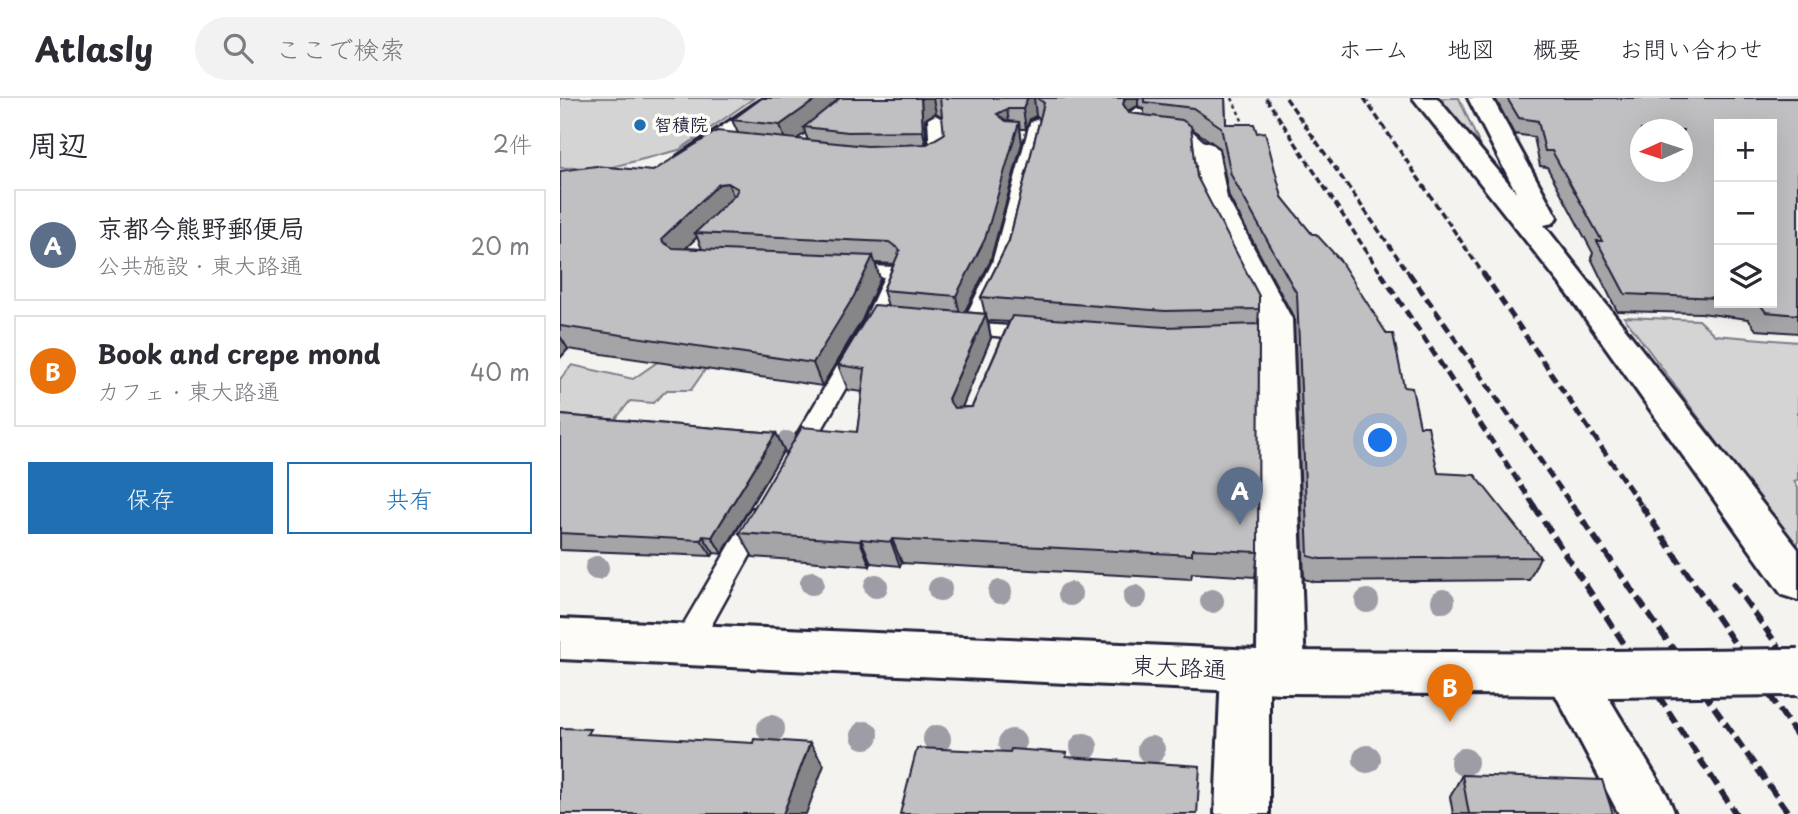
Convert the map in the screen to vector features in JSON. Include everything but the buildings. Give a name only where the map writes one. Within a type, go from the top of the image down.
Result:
[{"type":"street","points":[[659,171],[688,162],[780,98]]},
{"type":"street","points":[[1425,98],[1579,287],[1798,582]]},
{"type":"street","points":[[1480,98],[1579,287]]},
{"type":"street","points":[[1205,150],[1213,198],[1276,319],[1265,341],[1263,672],[1242,814]]},
{"type":"street","name":"東大路通","points":[[560,639],[1263,672],[1589,675],[1798,672]]},
{"type":"street","points":[[1589,675],[1648,814]]},
{"type":"lane","points":[[1137,112],[1134,125],[1137,129],[1187,134],[1205,150]]},
{"type":"lane","points":[[914,159],[938,156],[935,119]]},
{"type":"lane","points":[[969,329],[1001,263],[1031,132]]},
{"type":"lane","points":[[714,144],[740,148]]},
{"type":"lane","points":[[784,475],[874,321],[895,272],[829,269]]},
{"type":"lane","points":[[874,321],[901,323]]},
{"type":"lane","points":[[942,327],[1060,336]]},
{"type":"lane","points":[[998,355],[1007,332]]},
{"type":"lane","points":[[686,645],[770,499]]},
{"type":"shaded area","name":"智積院","points":[[560,98],[754,98],[679,150],[612,167],[560,168]]},
{"type":"shaded area","points":[[1437,98],[1459,98],[1478,141],[1476,146]]},
{"type":"shaded area","points":[[1624,317],[1699,320],[1715,335],[1798,342],[1798,480],[1794,481],[1798,488],[1798,551]]},
{"type":"shaded area","points":[[723,344],[691,390],[667,390],[653,403],[630,401],[611,425],[560,443],[560,379],[572,365],[633,379],[672,352]]},
{"type":"railway","points":[[1266,98],[1382,275]]},
{"type":"railway","points":[[1286,98],[1410,275]]},
{"type":"railway","points":[[1364,98],[1484,275]]},
{"type":"railway","points":[[1381,273],[1535,507]]},
{"type":"railway","points":[[1409,273],[1573,507]]},
{"type":"railway","points":[[1483,273],[1642,507]]},
{"type":"railway","points":[[1533,505],[1736,814]]},
{"type":"railway","points":[[1572,505],[1789,814]]},
{"type":"railway","points":[[1641,505],[1798,737]]},
{"type":"railway","points":[[1732,582],[1798,674]]},
{"type":"place","name":"智積院","points":[[640,125]]},
{"type":"place","name":"京都今熊野郵便局","points":[[1240,525]]},
{"type":"place","name":"Book and crepe mond","points":[[1450,722]]}]
